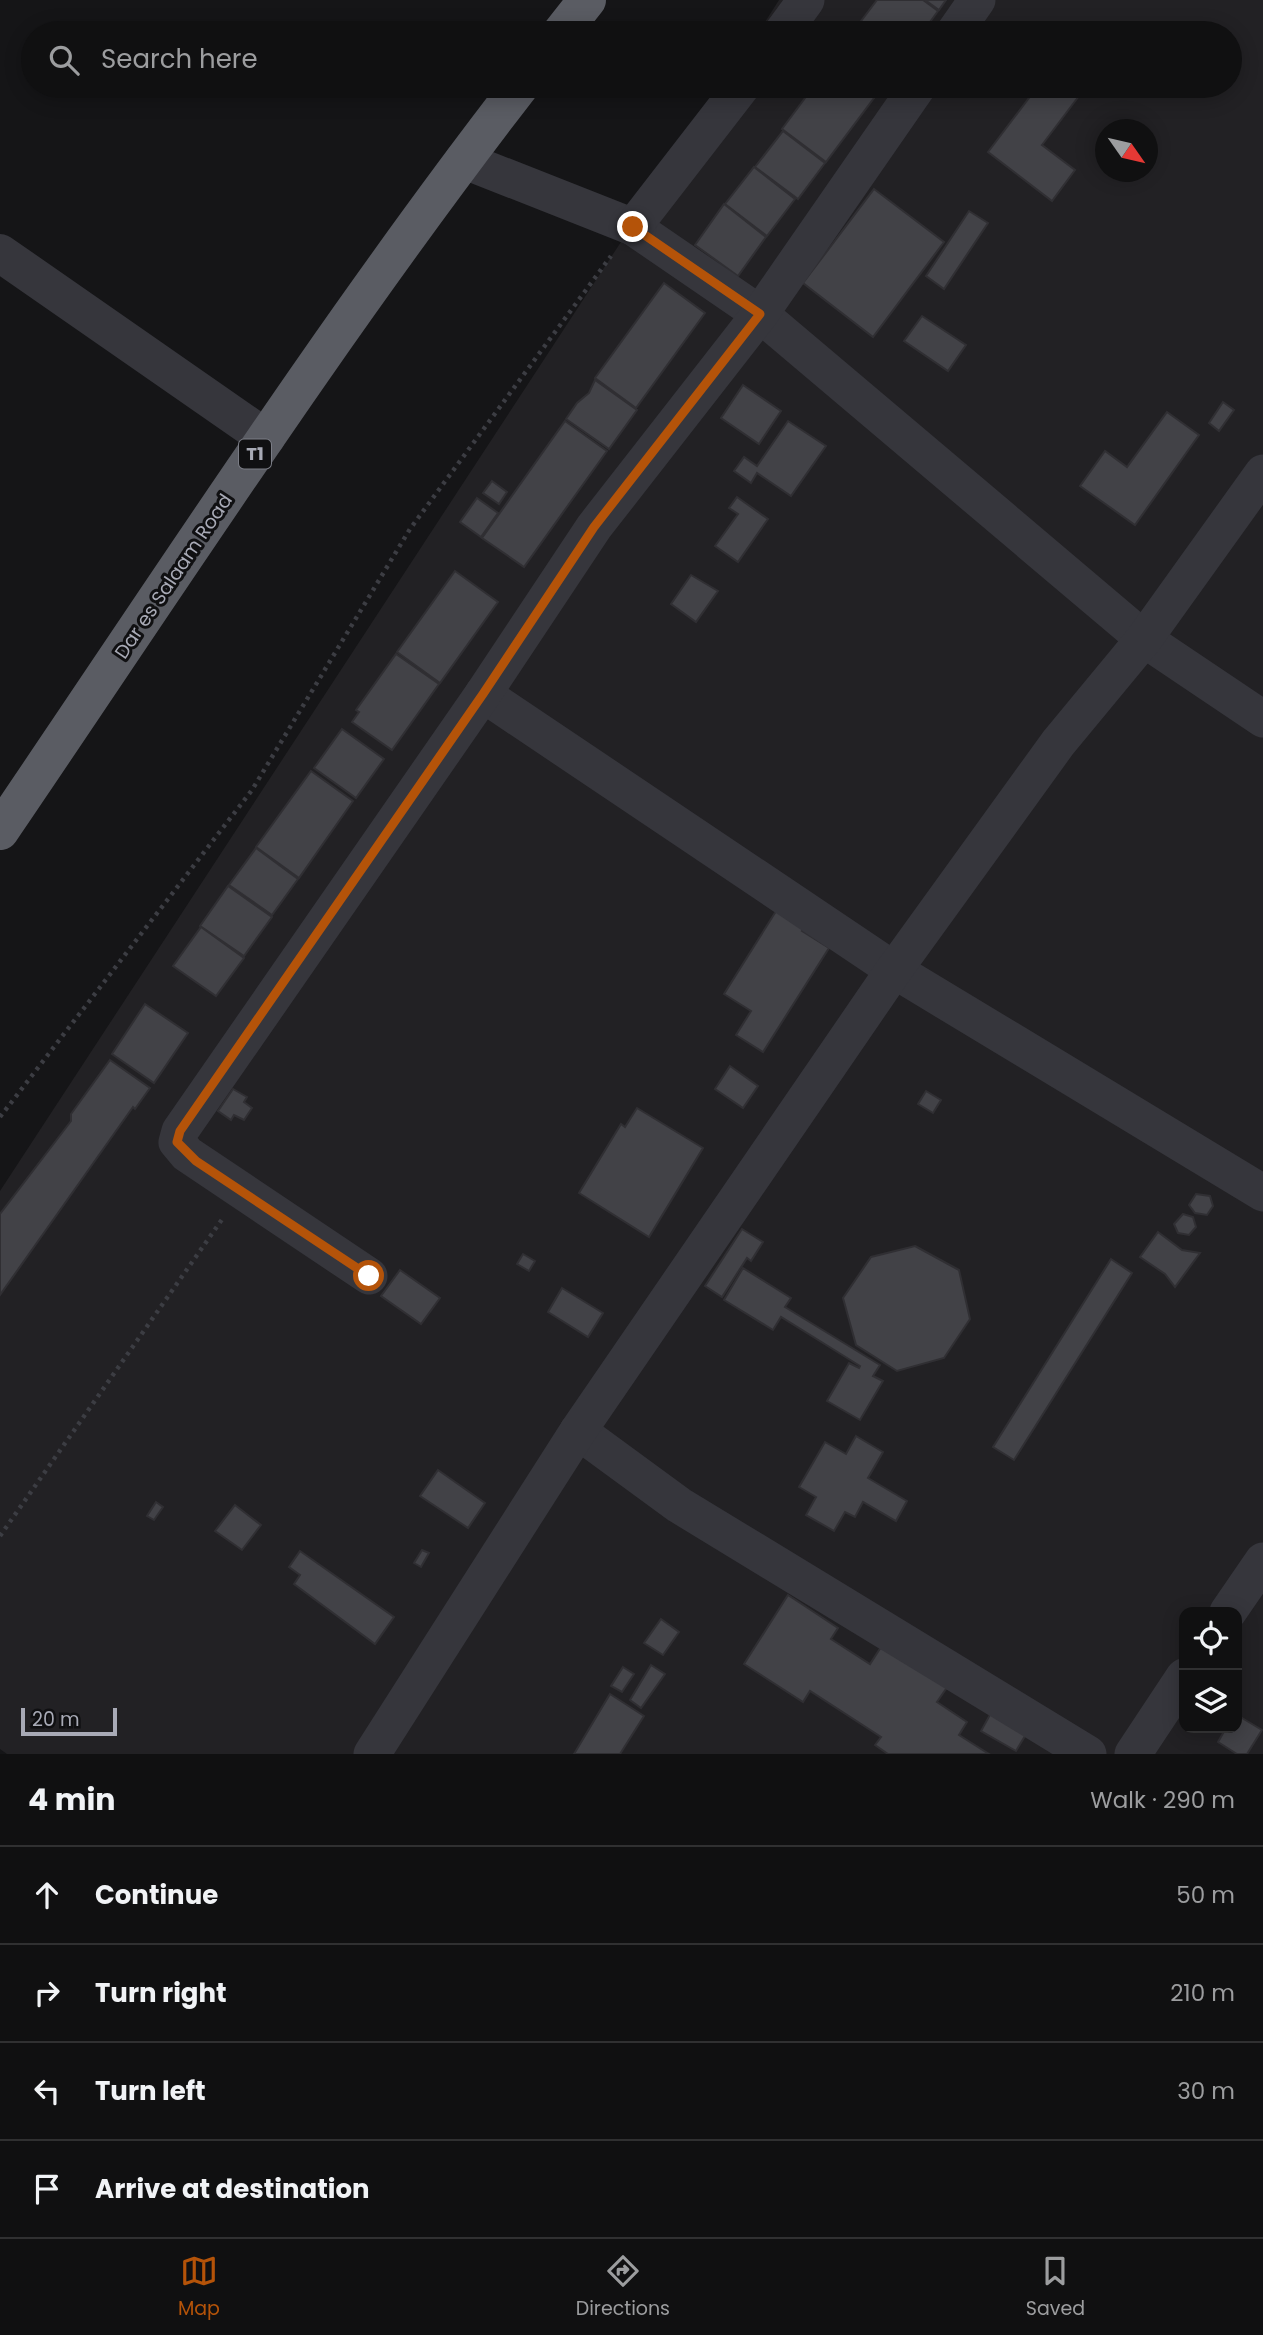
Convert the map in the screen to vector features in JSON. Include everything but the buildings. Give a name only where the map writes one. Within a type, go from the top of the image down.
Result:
[{"type":"highway","points":[[570,21],[587,0]]},
{"type":"highway","name":"Dar es Salaam Road","points":[[0,831],[266,438],[463,160],[511,98]]},
{"type":"street","points":[[791,21],[806,0]]},
{"type":"street","points":[[962,21],[977,0]]},
{"type":"street","points":[[633,227],[733,98]]},
{"type":"street","points":[[369,1276],[187,1154],[177,1142],[180,1131],[483,694],[594,527],[760,314],[910,98]]},
{"type":"street","points":[[463,160],[633,227],[760,314],[1144,639],[1263,719]]},
{"type":"street","points":[[0,253],[266,438]]},
{"type":"street","points":[[372,1754],[578,1431],[894,970],[1058,743],[1144,639],[1263,473]]},
{"type":"street","points":[[483,694],[894,970],[1263,1193]]},
{"type":"street","points":[[578,1431],[679,1504],[1088,1754]]},
{"type":"street","points":[[1231,1607],[1263,1561]]},
{"type":"street","points":[[1133,1754],[1179,1685]]},
{"type":"path","points":[[0,1117],[251,790],[410,529],[633,227]]},
{"type":"path","points":[[0,1536],[242,1192]]},
{"type":"shaded area","points":[[779,0],[1263,0],[1263,1754],[7,1754],[0,1749],[0,1191],[715,98],[1242,98],[1242,21],[766,21]]},
{"type":"route","points":[[369,1276],[196,1161],[177,1142],[180,1131],[483,694],[594,527],[760,314],[633,227]]}]
